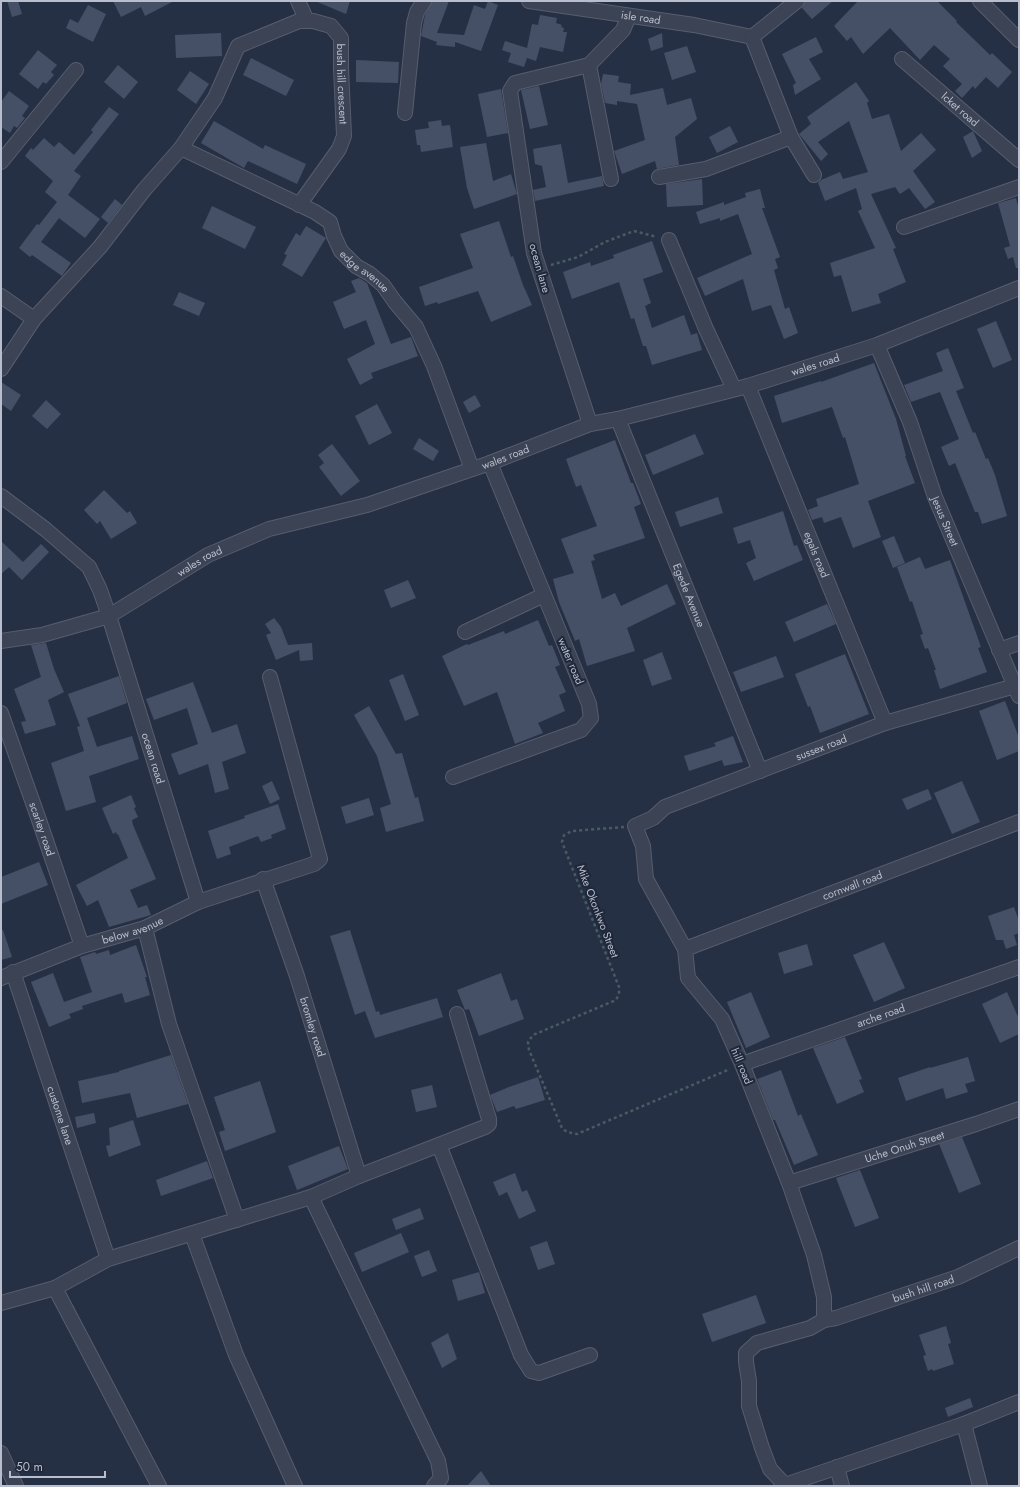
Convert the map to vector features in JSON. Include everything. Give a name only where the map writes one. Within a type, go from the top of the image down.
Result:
[{"type":"street","points":[[298,1],[307,21]]},
{"type":"street","points":[[405,113],[414,23],[417,12],[424,1]]},
{"type":"street","name":"isle road","points":[[529,1],[694,25],[752,37]]},
{"type":"street","points":[[797,1],[752,37],[791,137],[814,175]]},
{"type":"street","points":[[980,1],[1019,40]]},
{"type":"street","points":[[611,179],[589,65],[623,30],[629,16]]},
{"type":"street","name":"bush hill crescent","points":[[1,369],[34,319],[100,246],[144,190],[181,148],[215,98],[238,46],[299,21],[307,21],[331,26],[342,38],[341,68],[344,136],[339,148],[299,205]]},
{"type":"street","name":"lcket road","points":[[902,59],[1019,160]]},
{"type":"street","name":"ocean lane","points":[[589,65],[515,84],[510,91],[534,253],[590,424]]},
{"type":"street","points":[[1,162],[76,70]]},
{"type":"street","points":[[660,177],[706,169],[791,137]]},
{"type":"street","name":"edge avenue","points":[[181,148],[314,212],[330,222],[334,236],[341,251],[356,266],[370,274],[383,285],[416,327],[434,366],[472,469]]},
{"type":"street","points":[[904,227],[1019,187]]},
{"type":"street","points":[[669,240],[706,329],[734,389]]},
{"type":"street","name":"wales road","points":[[1,641],[42,635],[109,616],[208,555],[269,529],[367,505],[490,463],[590,424],[618,419],[748,386],[877,345],[1019,288]]},
{"type":"street","points":[[1,296],[34,319]]},
{"type":"street","name":"Jesus Street","points":[[877,345],[910,422],[934,497],[1017,691]]},
{"type":"street","name":"egals road","points":[[748,386],[886,722]]},
{"type":"street","name":"Egede Avenue","points":[[618,419],[760,771]]},
{"type":"street","name":"water road","points":[[453,777],[581,730],[591,718],[589,704],[490,463]]},
{"type":"street","name":"ocean road","points":[[1,496],[45,529],[89,567],[100,590],[109,616],[198,902]]},
{"type":"street","points":[[465,632],[544,595]]},
{"type":"street","points":[[999,650],[1019,643]]},
{"type":"street","name":"below avenue","points":[[7,975],[82,946],[145,928],[198,902],[263,879],[314,864],[320,859],[270,677]]},
{"type":"street","name":"sussex road","points":[[635,826],[653,818],[665,807],[886,722],[1017,691]]},
{"type":"street","name":"scarley road","points":[[1,713],[82,946]]},
{"type":"street","name":"cornwall road","points":[[685,949],[1019,822]]},
{"type":"street","name":"hill road","points":[[635,826],[643,846],[646,879],[685,949],[688,978],[722,1019],[742,1064],[789,1183],[814,1255],[824,1297],[824,1320]]},
{"type":"street","name":"bromley road","points":[[263,879],[297,976],[359,1176]]},
{"type":"street","points":[[145,928],[169,1024],[238,1220]]},
{"type":"street","name":"arche road","points":[[742,1064],[1019,967]]},
{"type":"street","name":"custome lane","points":[[7,975],[108,1259]]},
{"type":"street","points":[[1,1303],[55,1288],[108,1259],[311,1197],[359,1176],[485,1127],[489,1124],[489,1119],[457,1014]]},
{"type":"street","name":"Uche Onuh Street","points":[[789,1183],[1019,1109]]},
{"type":"street","points":[[439,1145],[522,1355],[531,1371],[539,1373],[590,1355]]},
{"type":"street","points":[[311,1197],[438,1461],[440,1483]]},
{"type":"street","points":[[192,1234],[236,1355],[295,1486]]},
{"type":"street","name":"bush hill road","points":[[784,1486],[770,1469],[749,1406],[749,1381],[746,1353],[757,1343],[810,1328],[824,1320],[836,1318],[958,1277],[1019,1248]]},
{"type":"street","points":[[55,1288],[159,1486]]},
{"type":"street","points":[[784,1486],[964,1424],[1019,1402]]},
{"type":"street","points":[[964,1424],[980,1486]]},
{"type":"street","points":[[1,1454],[16,1486]]},
{"type":"street","points":[[837,1468],[842,1486]]},
{"type":"path","points":[[540,268],[578,258],[605,242],[634,230],[669,240]]},
{"type":"path","name":"Mike Okonkwo Street","points":[[635,826],[572,831],[564,835],[562,842],[619,987],[619,994],[616,1000],[532,1035],[528,1042],[529,1050],[562,1128],[567,1132],[577,1134],[742,1064]]},
{"type":"building","points":[[7,1],[18,1],[22,14],[12,17]]},
{"type":"building","points":[[113,1],[174,1],[145,16],[141,7],[121,17]]},
{"type":"building","points":[[315,1],[350,1],[346,14]]},
{"type":"building","points":[[432,1],[449,1],[437,33],[464,35],[474,5],[485,9],[488,1],[498,5],[481,51],[455,42],[455,47],[436,45],[437,42],[421,36],[425,15]]},
{"type":"building","points":[[805,1],[833,1],[812,19],[802,8]]},
{"type":"building","points":[[858,1],[937,1],[990,55],[992,53],[1012,72],[998,88],[986,77],[975,89],[973,86],[962,98],[955,91],[962,84],[943,66],[950,59],[934,45],[920,60],[890,28],[863,54],[851,37],[847,41],[834,26]]},
{"type":"building","points":[[88,5],[106,14],[93,42],[66,28],[70,19],[78,23]]},
{"type":"building","points":[[540,15],[557,18],[556,23],[562,25],[561,27],[564,28],[563,32],[567,32],[563,52],[540,47],[536,61],[527,58],[524,67],[508,62],[511,53],[502,50],[505,41],[527,48],[532,24],[538,25]]},
{"type":"building","points":[[221,33],[222,56],[176,58],[175,35]]},
{"type":"building","points":[[662,33],[663,47],[651,51],[648,39]]},
{"type":"building","points":[[816,37],[823,52],[809,59],[821,79],[795,95],[793,85],[796,83],[782,54]]},
{"type":"building","points":[[687,46],[696,72],[672,80],[664,53]]},
{"type":"building","points":[[38,50],[57,65],[51,72],[54,75],[46,84],[43,82],[38,89],[19,74]]},
{"type":"building","points":[[251,58],[294,80],[286,96],[243,75]]},
{"type":"building","points":[[356,60],[399,62],[398,83],[356,82]]},
{"type":"building","points":[[118,65],[138,82],[124,99],[104,82]]},
{"type":"building","points":[[190,71],[209,84],[196,104],[177,90]]},
{"type":"building","points":[[603,74],[619,76],[618,82],[631,84],[630,95],[663,88],[667,105],[691,98],[697,119],[675,137],[679,165],[657,169],[655,161],[622,174],[614,151],[645,140],[637,104],[617,101],[617,105],[605,103],[601,84]]},
{"type":"building","points":[[856,82],[869,101],[867,103],[872,119],[889,114],[901,151],[921,133],[936,150],[913,171],[935,202],[925,209],[909,188],[900,194],[895,187],[871,194],[896,248],[893,249],[906,282],[878,294],[881,303],[852,312],[841,275],[834,277],[830,263],[875,248],[858,211],[862,209],[856,188],[825,201],[818,183],[821,180],[840,172],[843,179],[868,172],[849,121],[818,142],[828,154],[821,161],[799,134],[811,124],[807,117]]},
{"type":"building","points":[[539,86],[548,125],[530,129],[521,90]]},
{"type":"building","points":[[501,89],[508,133],[487,137],[478,94]]},
{"type":"building","points":[[9,91],[29,106],[22,116],[25,118],[17,128],[14,126],[10,133],[1,127],[1,102]]},
{"type":"building","points":[[109,107],[119,114],[74,171],[81,176],[68,195],[100,219],[85,238],[59,218],[41,242],[71,263],[62,276],[32,255],[30,257],[19,248],[37,224],[39,225],[57,202],[45,192],[53,181],[25,156],[31,148],[33,150],[44,138],[54,147],[59,142],[74,155],[93,132],[91,130]]},
{"type":"building","points":[[441,120],[442,126],[450,125],[453,147],[421,152],[420,145],[417,145],[415,130],[429,128],[428,122]]},
{"type":"building","points":[[214,121],[263,149],[265,145],[306,164],[297,184],[248,161],[244,168],[201,143]]},
{"type":"building","points":[[730,126],[738,142],[717,153],[709,137]]},
{"type":"building","points":[[973,131],[982,151],[972,158],[963,137]]},
{"type":"building","points":[[486,143],[493,181],[511,174],[517,194],[474,209],[467,188],[460,147]]},
{"type":"building","points":[[561,144],[568,183],[602,176],[604,186],[535,201],[533,190],[546,187],[542,166],[535,164],[533,149]]},
{"type":"building","points":[[702,179],[703,205],[667,207],[666,184]]},
{"type":"building","points":[[760,189],[765,208],[762,208],[780,257],[775,259],[778,268],[774,270],[785,309],[789,307],[798,333],[784,339],[771,305],[752,311],[743,279],[705,296],[697,278],[752,254],[738,214],[720,221],[720,218],[700,224],[696,212],[724,202],[724,205],[746,197],[745,193]]},
{"type":"building","points":[[1016,198],[1019,210],[1019,268],[1016,268],[1013,257],[1008,259],[1004,248],[1010,246],[998,203]]},
{"type":"building","points":[[115,199],[122,205],[108,223],[101,217]]},
{"type":"building","points":[[212,206],[256,227],[245,249],[202,228]]},
{"type":"building","points":[[499,221],[511,257],[513,256],[532,305],[491,322],[478,291],[438,304],[437,302],[425,306],[419,287],[473,268],[460,234]]},
{"type":"building","points":[[306,226],[326,238],[302,277],[282,265],[287,255],[284,254],[296,233],[300,236]]},
{"type":"building","points":[[652,241],[663,272],[643,279],[651,303],[645,306],[652,328],[684,315],[691,335],[697,333],[702,350],[652,365],[646,346],[643,346],[634,318],[631,319],[619,282],[572,299],[563,272],[590,262],[591,266],[614,258],[613,255]]},
{"type":"building","points":[[359,278],[367,283],[391,344],[411,337],[418,356],[371,373],[373,378],[360,385],[347,359],[375,344],[366,320],[344,329],[333,302],[356,292],[351,281]]},
{"type":"building","points":[[179,292],[205,303],[199,316],[173,305]]},
{"type":"building","points":[[996,321],[1012,360],[993,368],[977,329]]},
{"type":"building","points":[[948,348],[964,388],[956,391],[973,433],[975,432],[986,459],[988,458],[995,475],[1007,516],[982,524],[978,512],[975,512],[955,463],[949,466],[941,447],[959,439],[940,392],[911,402],[904,385],[943,371],[936,353]]},
{"type":"building","points":[[874,363],[896,419],[905,456],[915,483],[868,501],[881,537],[853,548],[841,517],[824,523],[822,517],[812,520],[808,510],[818,506],[816,499],[859,484],[845,437],[843,438],[832,407],[782,423],[774,396],[821,382]]},
{"type":"building","points":[[1,382],[21,395],[11,411],[1,404]]},
{"type":"building","points":[[475,395],[481,406],[469,413],[463,402]]},
{"type":"building","points":[[46,400],[61,414],[47,429],[32,416]]},
{"type":"building","points":[[377,404],[392,433],[369,445],[355,416]]},
{"type":"building","points":[[695,434],[704,454],[653,475],[645,455]]},
{"type":"building","points":[[419,438],[439,451],[433,461],[413,449]]},
{"type":"building","points":[[615,440],[631,483],[633,483],[641,504],[634,507],[645,538],[593,555],[595,560],[591,561],[602,599],[615,593],[621,606],[667,584],[676,604],[627,628],[635,651],[587,666],[579,639],[575,641],[559,602],[553,579],[574,573],[561,539],[597,526],[581,485],[576,487],[566,459]]},
{"type":"building","points":[[332,444],[360,481],[341,496],[319,467],[324,463],[318,455]]},
{"type":"building","points":[[104,490],[127,513],[130,511],[137,523],[111,539],[100,521],[97,524],[84,510]]},
{"type":"building","points":[[718,497],[723,513],[680,527],[675,512]]},
{"type":"building","points":[[783,511],[794,546],[797,545],[803,560],[754,581],[746,563],[756,558],[750,540],[738,544],[733,528]]},
{"type":"building","points":[[894,536],[905,563],[893,568],[882,541]]},
{"type":"building","points":[[1,541],[23,562],[41,544],[49,552],[22,580],[9,567],[1,574]]},
{"type":"building","points":[[920,557],[925,569],[950,560],[981,647],[978,648],[987,672],[940,689],[934,670],[936,670],[928,648],[925,649],[920,635],[923,634],[912,601],[910,602],[897,567]]},
{"type":"building","points":[[408,580],[416,598],[391,608],[384,590]]},
{"type":"building","points":[[827,604],[836,624],[794,642],[785,622]]},
{"type":"building","points":[[274,618],[281,627],[288,645],[312,643],[313,660],[300,661],[299,650],[276,660],[266,635],[271,633],[265,624]]},
{"type":"building","points":[[538,620],[549,646],[552,645],[560,665],[555,667],[566,692],[559,695],[565,711],[538,723],[543,733],[515,744],[497,692],[464,706],[442,656],[467,644],[468,645],[504,631],[505,634]]},
{"type":"building","points":[[46,643],[54,669],[64,692],[48,700],[56,725],[25,734],[21,722],[26,721],[14,689],[41,677],[31,645]]},
{"type":"building","points":[[662,652],[672,679],[652,686],[643,660]]},
{"type":"building","points":[[845,654],[869,714],[820,733],[810,706],[808,707],[795,674]]},
{"type":"building","points":[[776,656],[784,677],[741,692],[733,672]]},
{"type":"building","points":[[403,674],[419,715],[405,721],[389,680]]},
{"type":"building","points":[[119,676],[127,703],[87,718],[97,747],[132,736],[139,759],[89,776],[96,802],[66,811],[51,763],[84,751],[77,727],[80,726],[68,694]]},
{"type":"building","points":[[193,682],[212,733],[237,724],[246,753],[222,762],[229,789],[215,793],[208,764],[179,775],[171,754],[198,744],[187,708],[154,720],[146,699]]},
{"type":"building","points":[[1005,701],[1019,738],[1019,751],[997,760],[979,711]]},
{"type":"building","points":[[369,706],[396,754],[402,753],[415,798],[418,797],[424,821],[386,832],[380,808],[391,804],[377,756],[354,715]]},
{"type":"building","points":[[733,736],[743,762],[724,766],[722,760],[689,771],[684,756],[716,746],[714,743]]},
{"type":"building","points":[[272,781],[280,799],[270,804],[262,786]]},
{"type":"building","points":[[962,781],[980,822],[952,834],[934,793]]},
{"type":"building","points":[[928,789],[932,799],[907,810],[902,799]]},
{"type":"building","points":[[131,795],[138,817],[132,820],[133,825],[156,879],[130,890],[138,908],[147,905],[151,915],[109,927],[98,900],[87,906],[76,885],[128,858],[118,834],[117,835],[116,832],[113,834],[102,808]]},
{"type":"building","points":[[369,798],[374,815],[346,824],[341,807]]},
{"type":"building","points":[[278,804],[286,829],[271,835],[272,838],[261,842],[258,836],[229,847],[231,854],[217,859],[208,831]]},
{"type":"building","points":[[39,862],[48,885],[1,904],[1,877]]},
{"type":"building","points":[[1014,907],[1019,921],[1019,933],[1014,935],[1017,945],[1006,949],[1003,940],[996,940],[988,916]]},
{"type":"building","points":[[1,930],[3,930],[12,957],[1,960]]},
{"type":"building","points":[[350,930],[376,1012],[379,1011],[380,1015],[437,998],[443,1017],[375,1038],[365,1011],[355,1015],[330,936]]},
{"type":"building","points":[[884,942],[905,988],[874,1002],[853,955]]},
{"type":"building","points":[[807,944],[813,965],[784,974],[778,953]]},
{"type":"building","points":[[136,945],[147,977],[145,977],[150,995],[125,1003],[122,993],[82,1006],[83,1009],[69,1014],[71,1018],[49,1027],[31,982],[53,973],[64,1002],[92,992],[80,957],[95,952],[96,954],[109,950],[110,955]]},
{"type":"building","points":[[501,973],[511,1001],[517,999],[524,1019],[479,1036],[469,1009],[465,1010],[457,990]]},
{"type":"building","points":[[751,992],[770,1037],[746,1048],[727,1002]]},
{"type":"building","points":[[1007,992],[1019,1019],[1019,1034],[1000,1043],[982,1004]]},
{"type":"building","points":[[845,1037],[862,1079],[859,1080],[864,1092],[837,1104],[813,1048]]},
{"type":"building","points":[[171,1055],[188,1104],[137,1118],[130,1093],[82,1103],[78,1081],[119,1072]]},
{"type":"building","points":[[968,1057],[975,1081],[965,1084],[968,1092],[946,1099],[943,1088],[906,1101],[898,1078],[930,1067]]},
{"type":"building","points":[[781,1070],[798,1116],[801,1114],[818,1155],[794,1165],[775,1120],[773,1120],[757,1079]]},
{"type":"building","points":[[538,1077],[545,1100],[516,1109],[514,1106],[497,1112],[490,1095]]},
{"type":"building","points":[[260,1081],[276,1132],[225,1151],[219,1132],[225,1130],[214,1097]]},
{"type":"building","points":[[432,1085],[437,1107],[416,1112],[411,1090]]},
{"type":"building","points":[[94,1113],[96,1123],[77,1128],[75,1117]]},
{"type":"building","points":[[133,1120],[141,1145],[109,1157],[106,1146],[110,1145],[109,1128]]},
{"type":"building","points":[[962,1137],[981,1184],[959,1193],[939,1144]]},
{"type":"building","points":[[339,1146],[348,1169],[297,1190],[288,1166]]},
{"type":"building","points":[[207,1161],[213,1178],[161,1196],[156,1180]]},
{"type":"building","points":[[860,1170],[879,1218],[855,1227],[836,1178]]},
{"type":"building","points":[[515,1173],[522,1192],[527,1190],[536,1211],[519,1219],[507,1192],[499,1196],[493,1182]]},
{"type":"building","points":[[420,1208],[424,1219],[396,1230],[392,1219]]},
{"type":"building","points":[[401,1233],[409,1252],[362,1272],[354,1253]]},
{"type":"building","points":[[547,1241],[555,1264],[538,1270],[530,1247]]},
{"type":"building","points":[[429,1250],[437,1271],[422,1277],[414,1256]]},
{"type":"building","points":[[479,1272],[485,1293],[458,1301],[452,1280]]},
{"type":"building","points":[[756,1295],[766,1323],[712,1342],[702,1314]]},
{"type":"building","points":[[946,1326],[951,1343],[948,1344],[954,1364],[933,1371],[932,1369],[928,1371],[923,1356],[926,1355],[919,1335]]},
{"type":"building","points":[[448,1333],[457,1359],[442,1368],[431,1343]]},
{"type":"building","points":[[970,1398],[973,1407],[948,1417],[945,1408]]},
{"type":"building","points":[[481,1471],[491,1486],[467,1486]]}]
